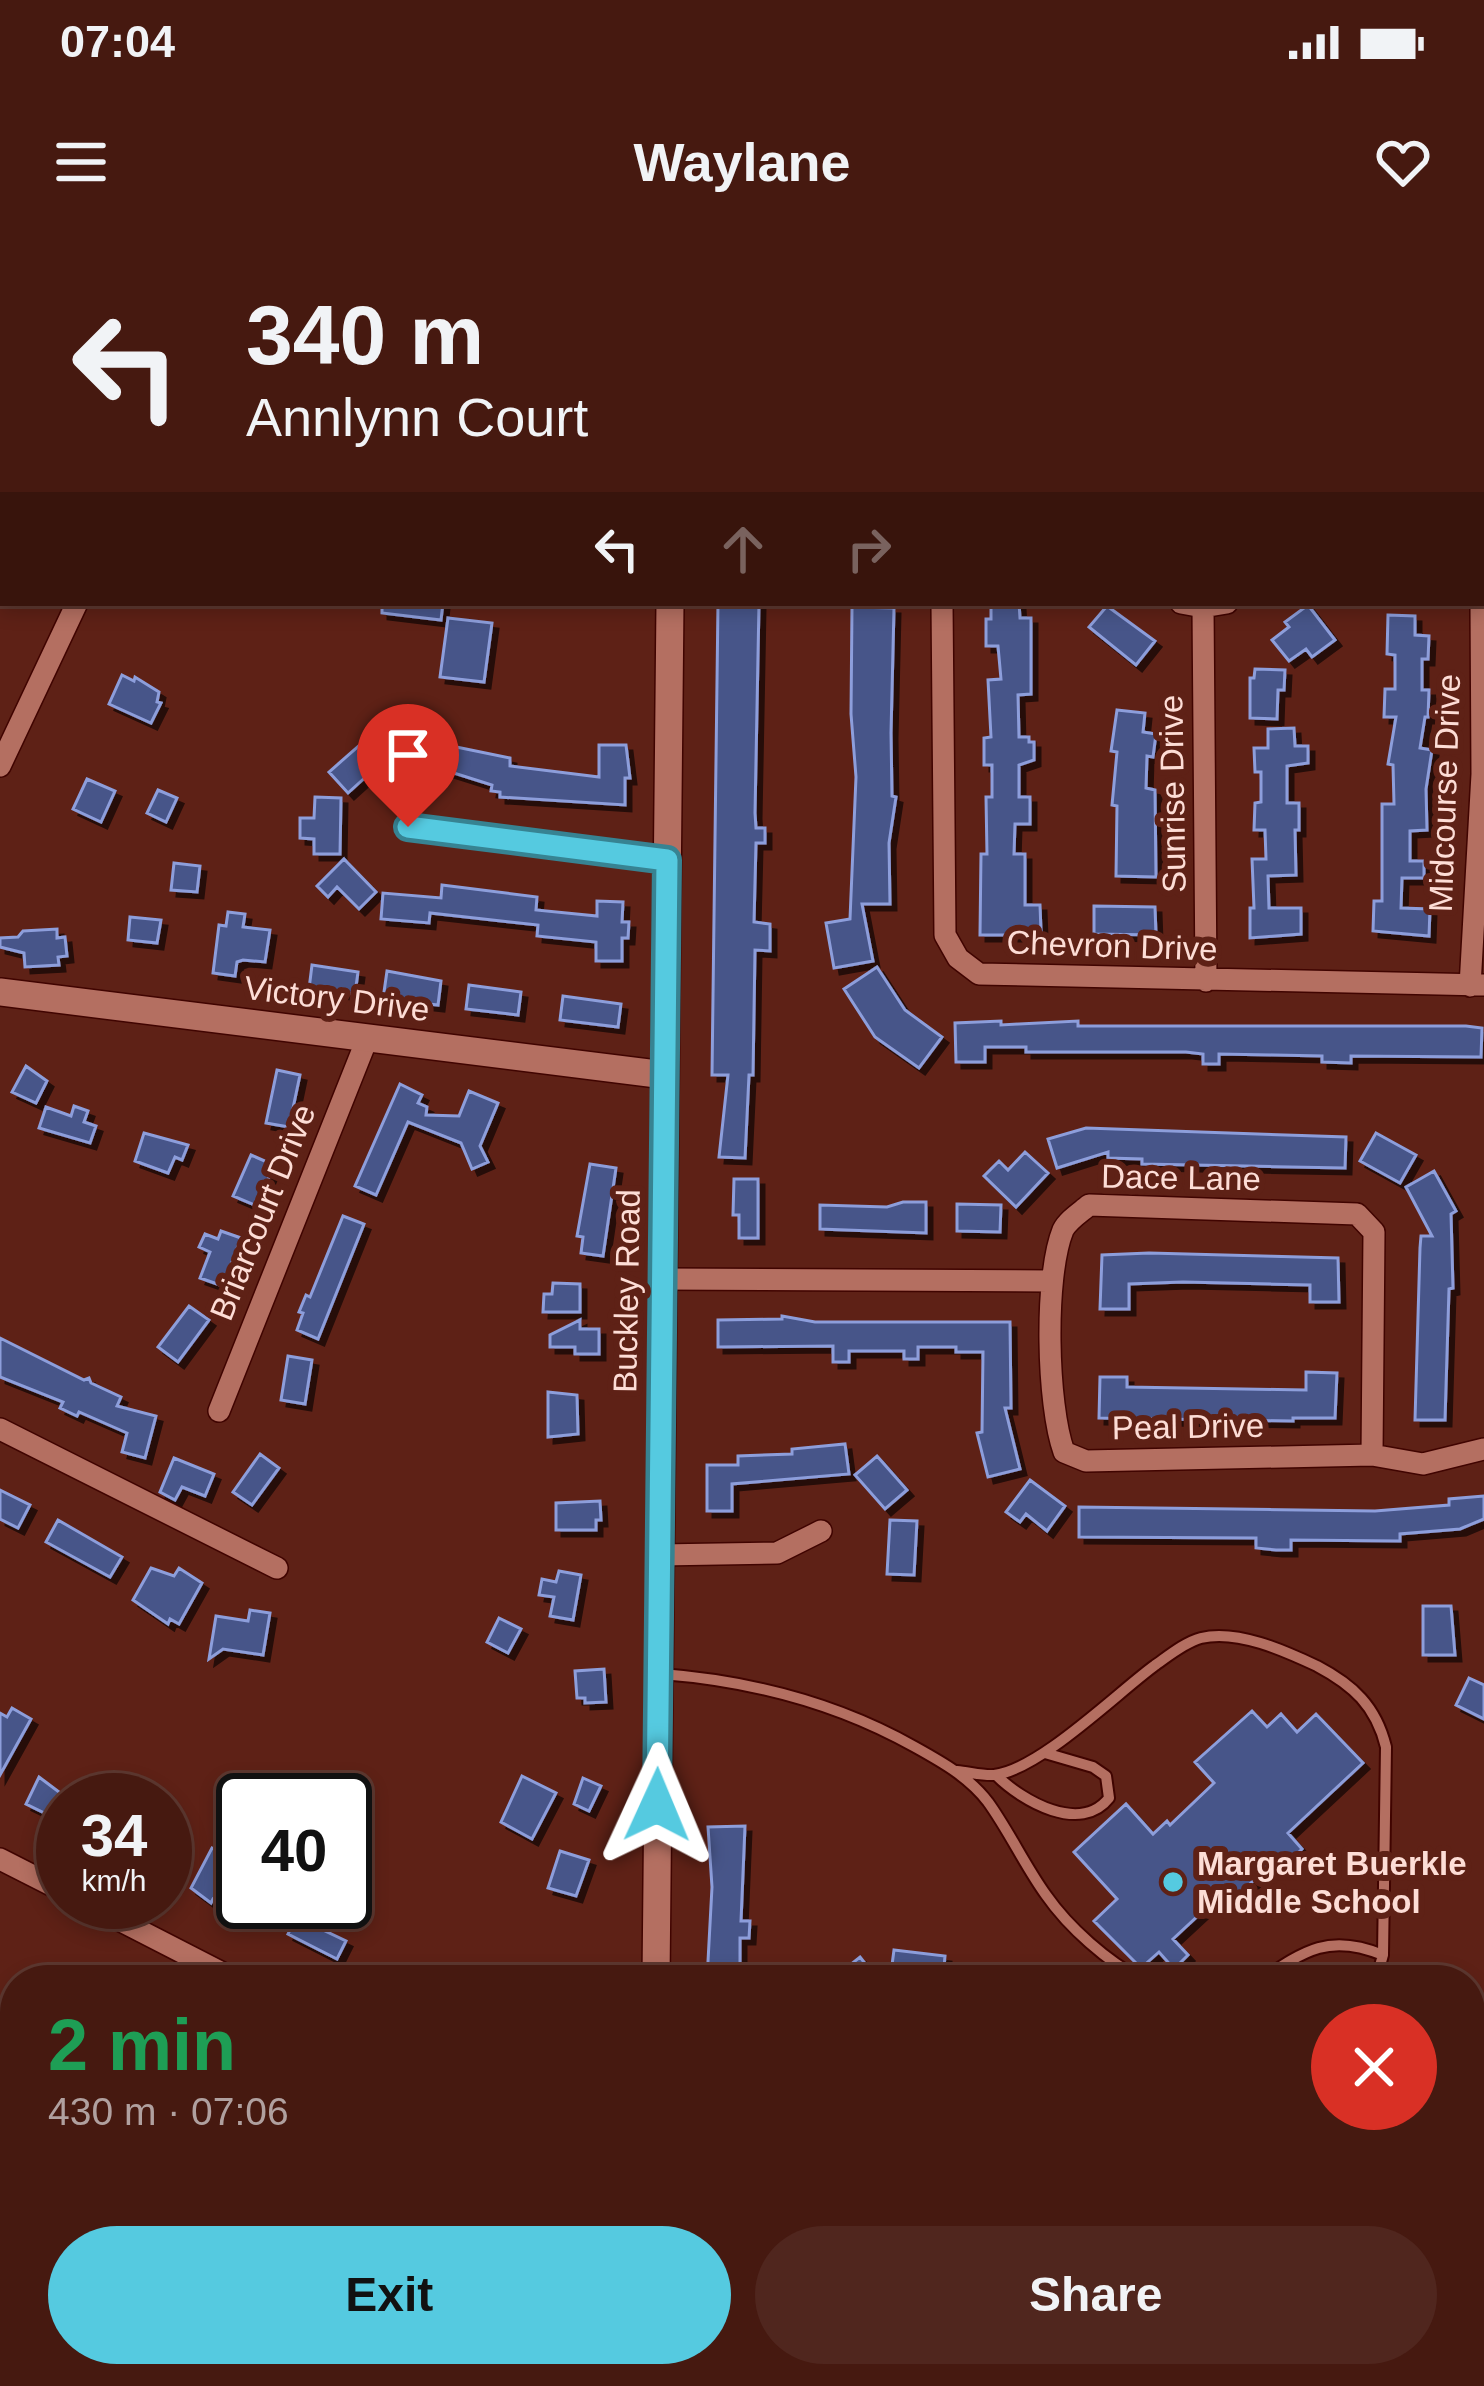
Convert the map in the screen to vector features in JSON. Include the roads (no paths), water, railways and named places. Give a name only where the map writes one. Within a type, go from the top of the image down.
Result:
[{"type":"street","points":[[0,766],[76,606]]},
{"type":"street","name":"Buckley Road","points":[[656,1965],[670,606]]},
{"type":"street","name":"Chevron Drive","points":[[942,606],[945,935],[958,958],[979,974],[1477,985]]},
{"type":"street","name":"Sunrise Drive","points":[[1192,606],[1206,981]]},
{"type":"street","name":"Midcourse Drive","points":[[1477,985],[1483,773],[1481,606]]},
{"type":"street","points":[[408,827],[667,860]]},
{"type":"street","name":"Victory Drive","points":[[0,992],[664,1075]]},
{"type":"street","name":"Briarcourt Drive","points":[[219,1411],[367,1039]]},
{"type":"street","name":"Dace Lane","points":[[1051,1281],[1064,1226],[1089,1205],[1357,1214],[1375,1232],[1372,1455]]},
{"type":"street","points":[[662,1279],[1051,1281]]},
{"type":"street","name":"Peal Drive","points":[[1051,1281],[1055,1427],[1064,1452],[1086,1461],[1372,1455],[1423,1464],[1484,1449]]},
{"type":"street","points":[[0,1429],[277,1568]]},
{"type":"street","points":[[660,1555],[777,1553],[821,1531]]},
{"type":"street","points":[[0,1859],[36,1878]]},
{"type":"street","points":[[137,1929],[207,1965]]},
{"type":"lane","points":[[957,1771],[996,1775],[1042,1752],[1072,1735],[1110,1698],[1198,1638],[1244,1640],[1290,1653],[1368,1701],[1377,1715],[1386,1747],[1380,1965]]},
{"type":"lane","points":[[659,1674],[782,1692],[872,1723],[957,1771],[986,1800],[1048,1899],[1116,1965]]},
{"type":"lane","points":[[996,1775],[1007,1786],[1074,1817],[1101,1809],[1109,1798],[1106,1776],[1071,1758],[1042,1752]]},
{"type":"lane","points":[[1288,1965],[1321,1946],[1360,1946],[1383,1955]]},
{"type":"place","name":"Margaret Buerkle Middle School","points":[[1173,1882]]}]
